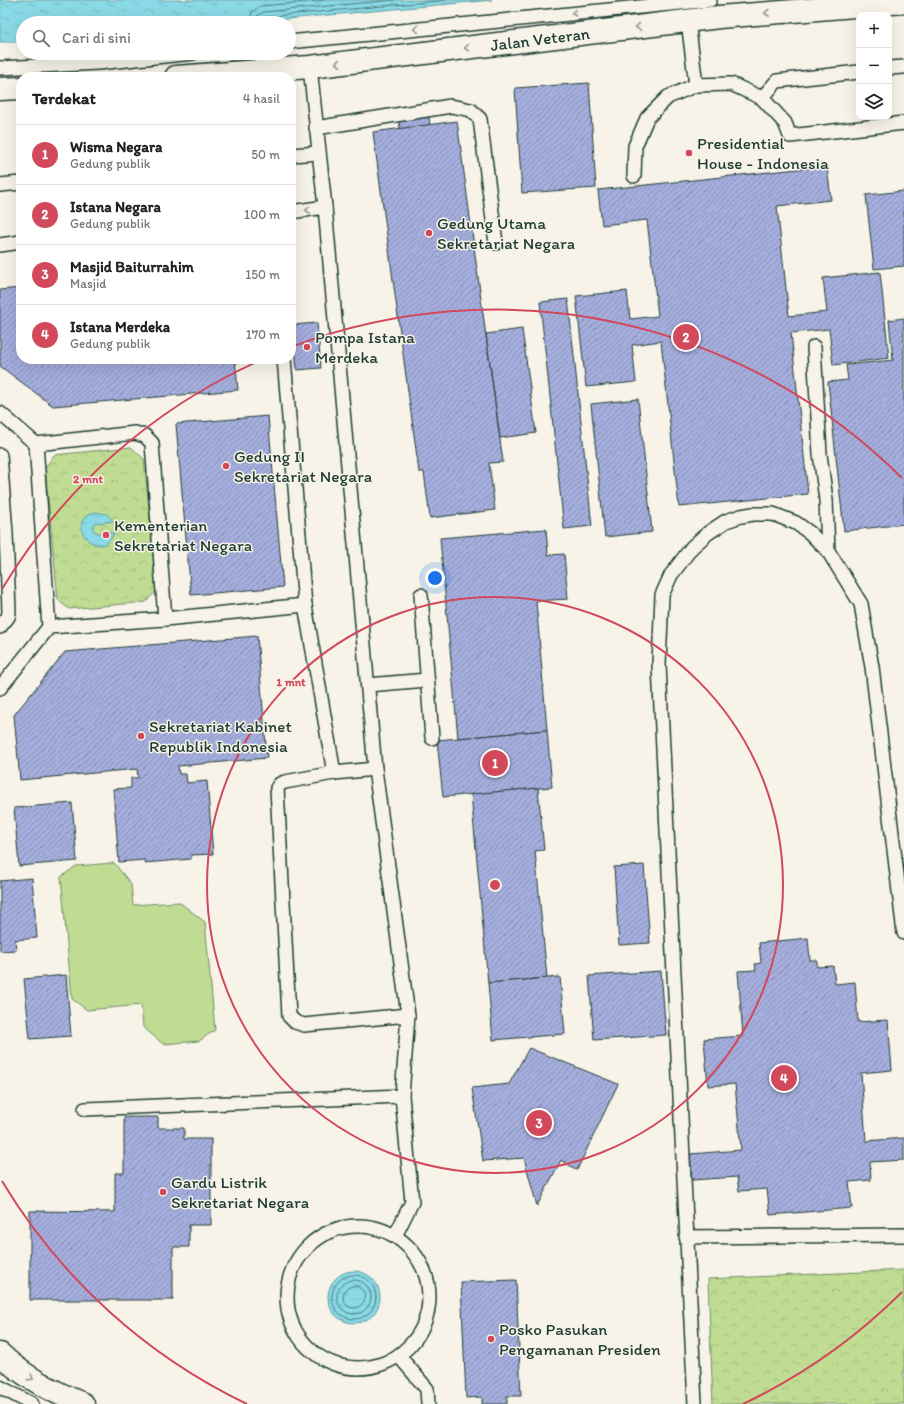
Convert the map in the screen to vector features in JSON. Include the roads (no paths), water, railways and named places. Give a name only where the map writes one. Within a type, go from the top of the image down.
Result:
[{"type":"main road","name":"Jalan Veteran","points":[[243,72],[310,67],[688,21],[904,2]]},
{"type":"main road","points":[[0,89],[16,88]]},
{"type":"main road","points":[[0,1354],[13,1366],[55,1392],[83,1404]]},
{"type":"lane","points":[[296,41],[710,0]]},
{"type":"lane","points":[[688,21],[696,84]]},
{"type":"lane","points":[[0,68],[98,64],[133,60]]},
{"type":"lane","points":[[310,67],[325,207],[375,769],[408,1015],[402,1096],[412,1202],[395,1236]]},
{"type":"lane","points":[[892,68],[904,67]]},
{"type":"lane","points":[[762,98],[777,81],[856,72]]},
{"type":"lane","points":[[634,176],[635,146],[647,118],[668,97],[696,84],[731,84],[762,98],[785,123],[790,136],[904,123]]},
{"type":"lane","points":[[316,128],[450,106],[471,110],[480,119],[496,243]]},
{"type":"lane","points":[[296,154],[319,152]]},
{"type":"lane","points":[[0,185],[16,183]]},
{"type":"lane","points":[[296,211],[325,207]]},
{"type":"lane","points":[[0,245],[16,243]]},
{"type":"lane","points":[[814,346],[820,454],[826,500],[828,551]]},
{"type":"lane","points":[[284,364],[305,605],[334,773]]},
{"type":"lane","points":[[0,413],[36,444],[49,627],[0,688]]},
{"type":"lane","points":[[36,444],[135,433],[144,436],[152,443],[165,618]]},
{"type":"lane","points":[[0,455],[6,533],[9,612],[8,616],[0,627]]},
{"type":"lane","points":[[695,1404],[659,664],[662,595],[671,575],[692,547],[708,533],[726,522],[741,516],[753,514],[773,514],[796,523],[810,533],[828,551],[861,604],[872,667],[904,933]]},
{"type":"lane","points":[[421,595],[432,738]]},
{"type":"lane","points":[[49,627],[305,605]]},
{"type":"lane","points":[[368,685],[427,680]]},
{"type":"lane","points":[[375,769],[334,773],[285,782],[280,784],[277,788],[289,1016],[295,1022],[304,1025],[408,1015]]},
{"type":"lane","points":[[85,1109],[402,1096]]},
{"type":"lane","points":[[356,1226],[376,1228],[395,1236],[411,1249],[422,1265],[429,1284],[429,1305],[424,1324],[414,1342],[399,1356],[381,1364],[361,1368],[341,1366],[322,1358],[306,1345],[294,1329],[288,1310],[287,1290],[292,1270],[303,1253],[318,1239],[336,1230],[356,1226]]},
{"type":"lane","points":[[686,1237],[904,1235]]},
{"type":"lane","points":[[399,1356],[427,1389],[428,1404]]},
{"type":"lane","points":[[0,1388],[32,1404]]},
{"type":"water","points":[[0,0],[492,0],[296,18],[296,16],[16,16],[16,42],[0,42]]},
{"type":"water","points":[[95,512],[107,514],[113,521],[97,522],[93,527],[93,530],[97,533],[114,533],[108,542],[101,545],[86,539],[82,532],[81,524],[85,517]]},
{"type":"water","points":[[354,1271],[364,1273],[372,1279],[378,1287],[380,1297],[378,1307],[372,1315],[364,1321],[354,1323],[344,1321],[336,1315],[330,1307],[328,1297],[330,1287],[336,1279],[344,1273]]},
{"type":"place","name":"Presidential House - Indonesia","points":[[689,153]]},
{"type":"place","name":"Gedung Utama Sekretariat Negara","points":[[429,233]]},
{"type":"place","name":"Istana Negara","points":[[686,337]]},
{"type":"place","name":"Pompa Istana Merdeka","points":[[307,347]]},
{"type":"place","name":"Gedung II Sekretariat Negara","points":[[226,466]]},
{"type":"place","name":"Kementerian Sekretariat Negara","points":[[106,535]]},
{"type":"place","name":"Sekretariat Kabinet Republik Indonesia","points":[[141,736]]},
{"type":"place","name":"Wisma Negara","points":[[495,763]]},
{"type":"place","name":"Istana Merdeka","points":[[784,1078]]},
{"type":"place","name":"Masjid Baiturrahim","points":[[539,1123]]},
{"type":"place","name":"Gardu Listrik Sekretariat Negara","points":[[163,1192]]},
{"type":"place","name":"Posko Pasukan Pengamanan Presiden","points":[[491,1339]]}]
